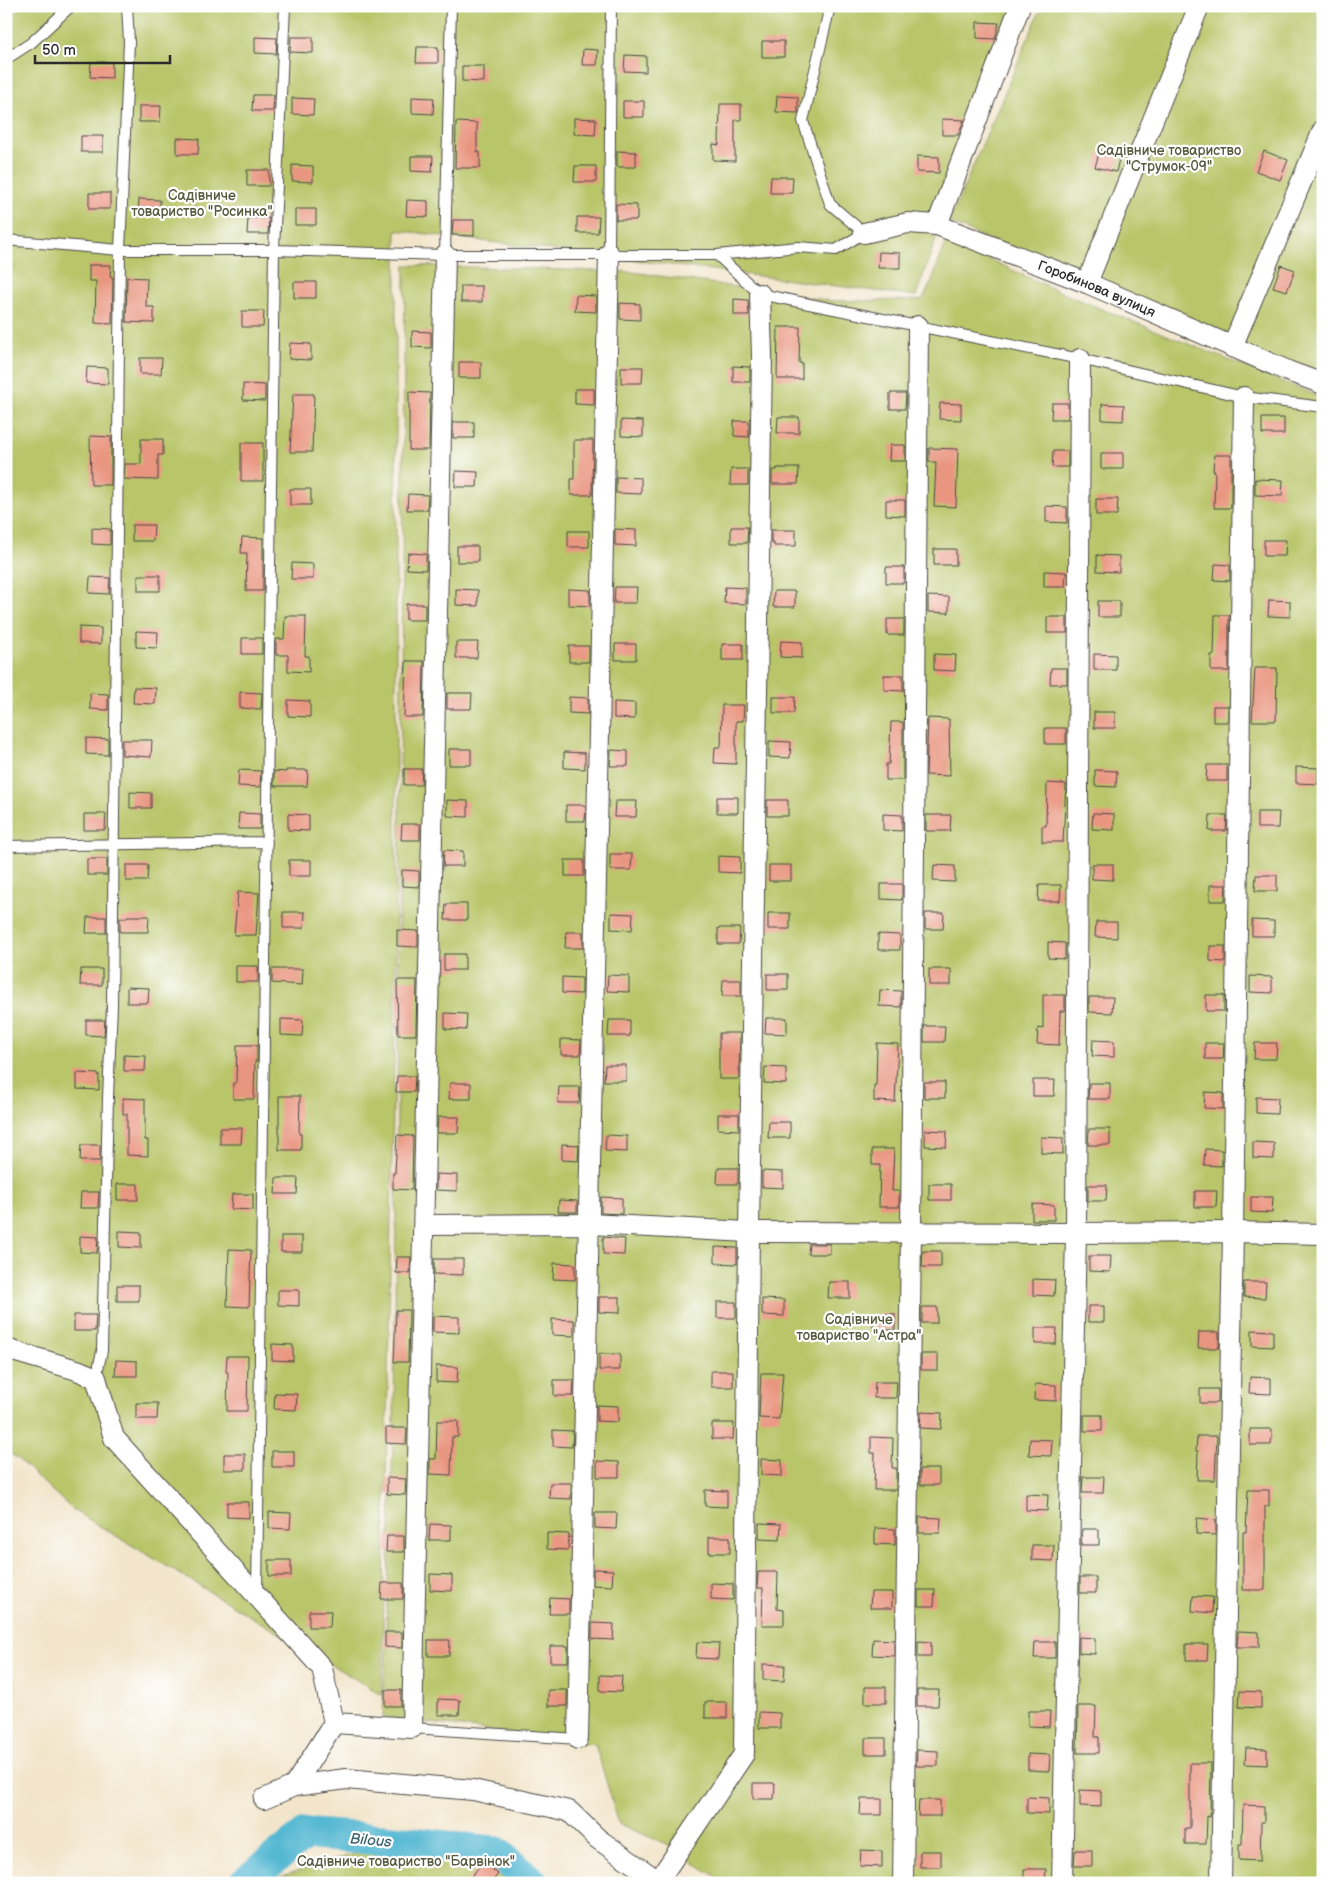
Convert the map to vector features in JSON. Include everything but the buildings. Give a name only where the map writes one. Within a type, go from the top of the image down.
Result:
[{"type":"street","points":[[937,225],[1020,6]]},
{"type":"street","points":[[1087,283],[1199,6]]},
{"type":"street","points":[[1232,347],[1323,130]]},
{"type":"street","name":"Горобинова вулиця","points":[[864,234],[908,224],[937,225],[1087,283],[1288,371],[1323,384]]},
{"type":"street","points":[[578,1739],[609,254]]},
{"type":"street","points":[[334,1723],[412,1728],[445,255]]},
{"type":"street","points":[[264,1799],[294,1786],[346,1779],[473,1790],[569,1811],[598,1839],[660,1882],[744,1754],[749,1232],[762,355],[760,294]]},
{"type":"street","points":[[903,1883],[911,1232],[918,326]]},
{"type":"street","points":[[1062,1883],[1076,1233],[1080,360]]},
{"type":"street","points":[[1221,1883],[1233,1232],[1244,397]]},
{"type":"street","points":[[424,1225],[589,1224],[749,1232],[1233,1232],[1323,1234]]},
{"type":"street","points":[[6,1349],[77,1370],[96,1378],[114,1438],[322,1668],[334,1723],[294,1786]]},
{"type":"lane","points":[[6,59],[31,43],[71,6]]},
{"type":"lane","points":[[96,1378],[102,1351],[112,1006],[112,845],[120,250],[129,42],[127,6]]},
{"type":"lane","points":[[257,1598],[274,250],[285,6]]},
{"type":"lane","points":[[445,255],[451,6]]},
{"type":"lane","points":[[609,254],[612,6]]},
{"type":"lane","points":[[6,240],[120,250],[274,250],[445,255],[716,255],[798,248],[836,250],[864,234],[830,204],[803,121],[830,6]]},
{"type":"lane","points":[[716,255],[760,294],[1080,360],[1244,397],[1323,407]]},
{"type":"lane","points":[[6,846],[267,842]]},
{"type":"lane","points":[[412,1728],[578,1739]]},
{"type":"green space","name":"Садівниче товариство \"Росинка\"","points":[[22,6],[1016,6],[916,296],[396,230],[396,951],[382,1695],[73,1510],[17,1458],[6,1451],[6,21]]},
{"type":"green space","name":"Садівниче товариство \"Струмок-09\"","points":[[1042,6],[1323,6],[1323,388],[949,222]]},
{"type":"green space","name":"Садівниче товариство \"Астра\"","points":[[947,240],[1067,295],[1323,398],[1323,1883],[726,1883],[664,1843],[619,1824],[595,1744],[383,1717],[394,1420],[405,265],[632,272],[833,301],[922,300],[931,283]]},
{"type":"green space","name":"Садівниче товариство \"Барвінок\"","points":[[405,1839],[495,1858],[514,1883],[275,1883],[278,1877]]},
{"type":"waterway","name":"Bilous","points":[[244,1883],[306,1834],[388,1840],[496,1852],[533,1883]]}]
